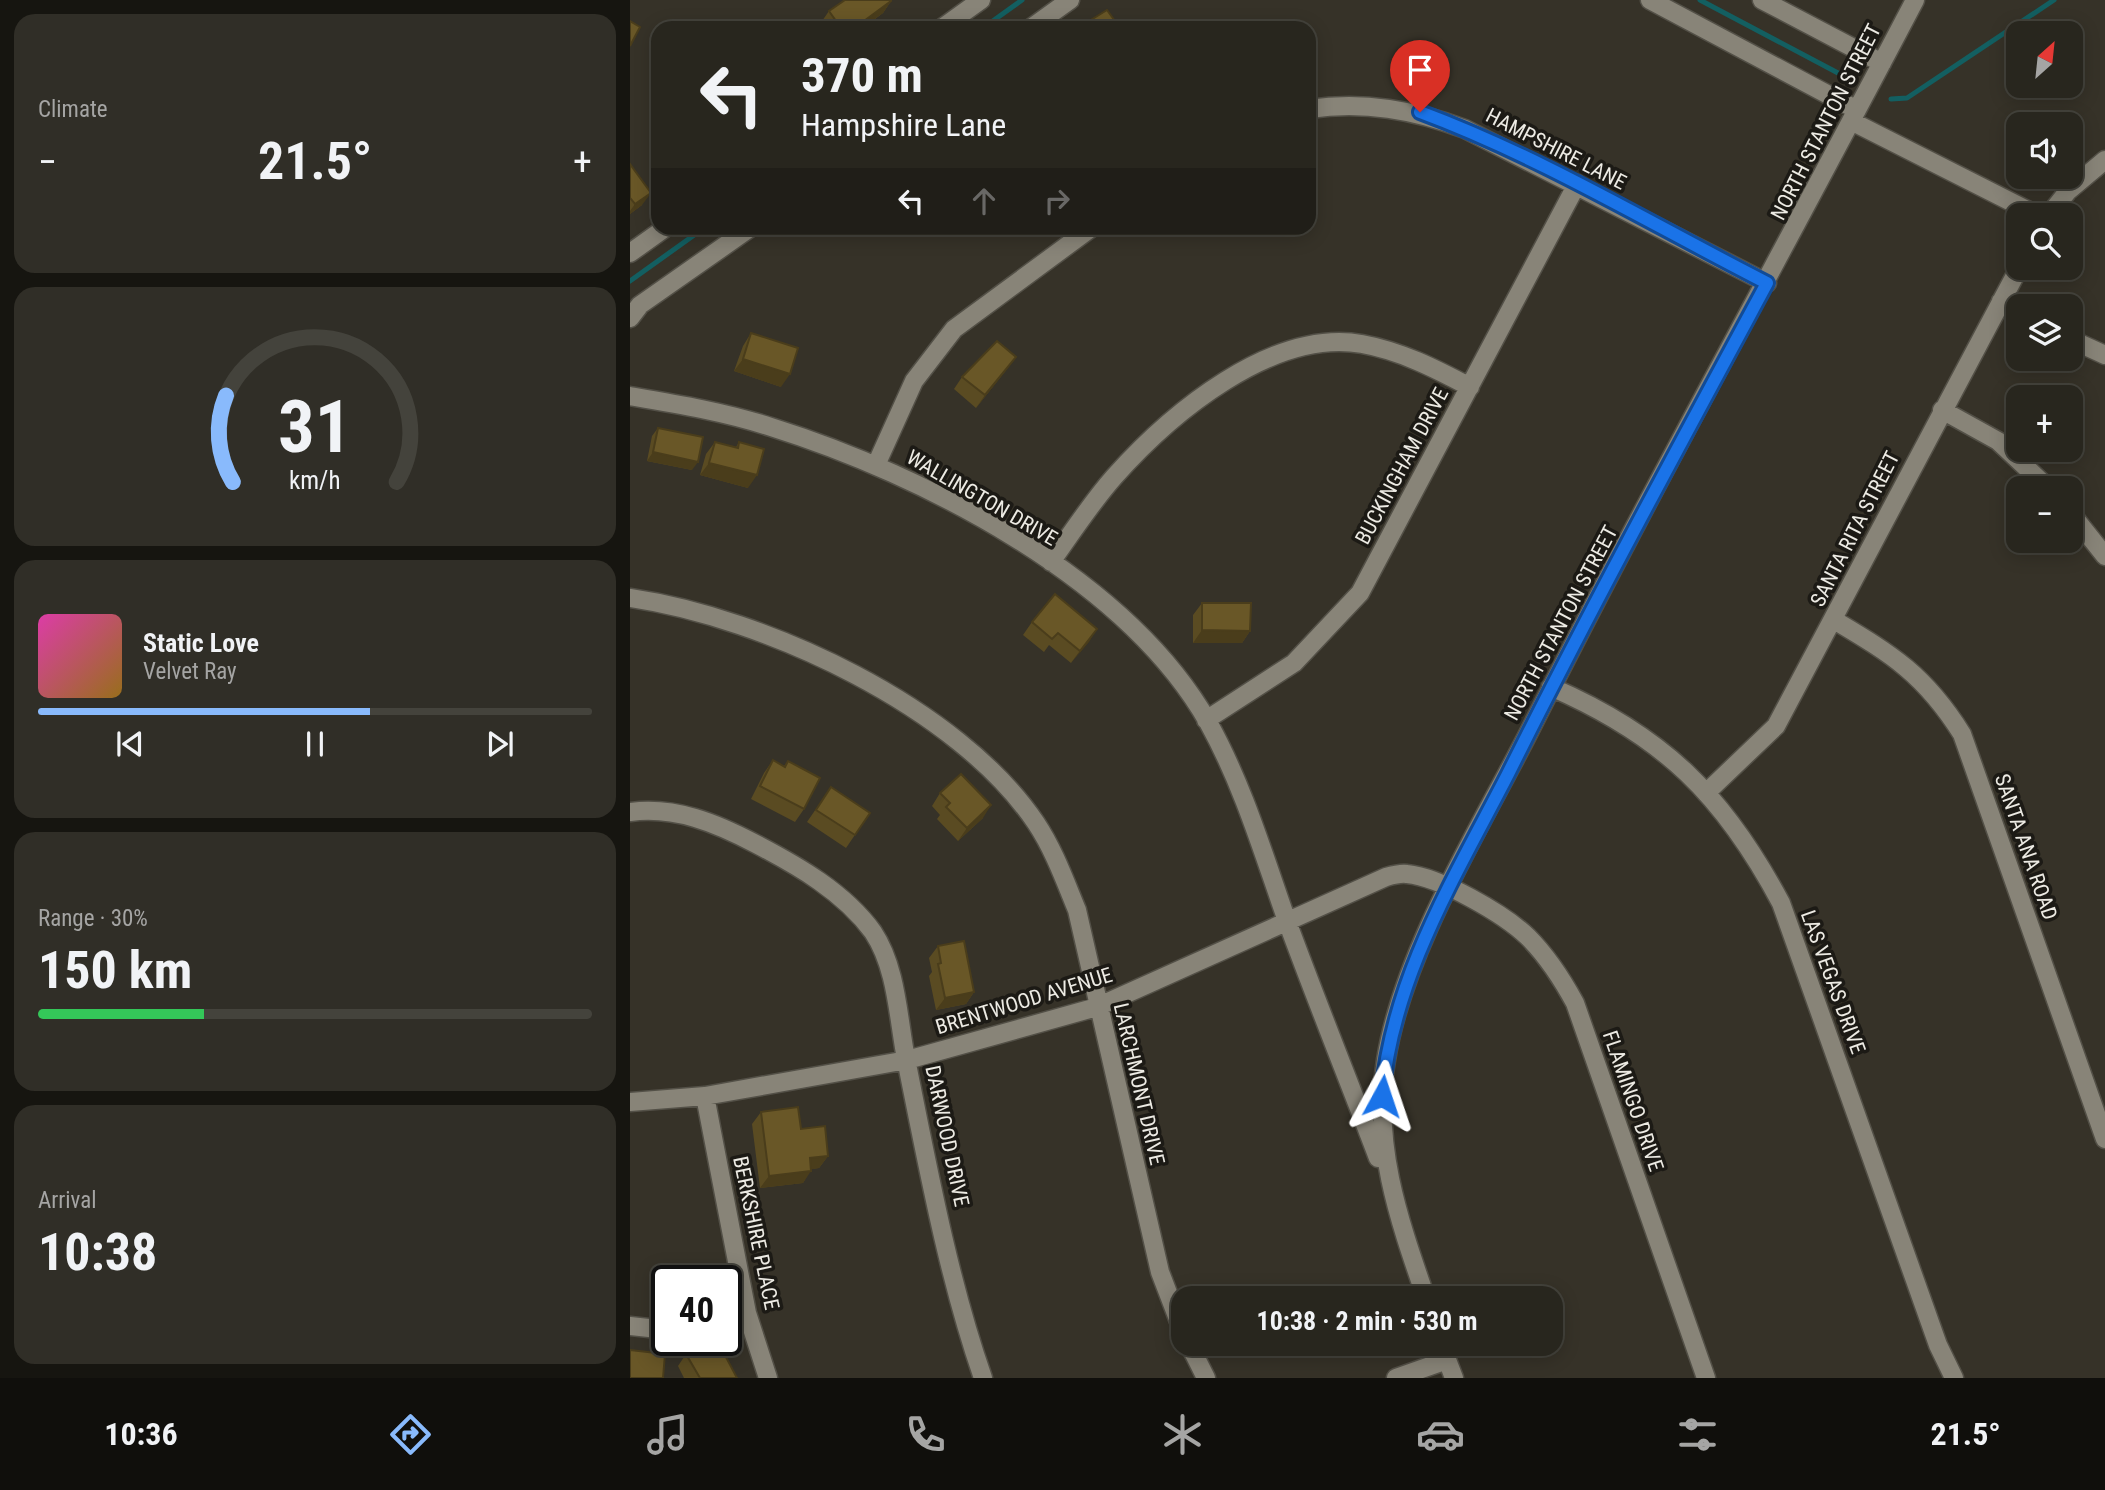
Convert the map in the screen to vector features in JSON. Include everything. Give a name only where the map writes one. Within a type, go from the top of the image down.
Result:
[{"type":"street","points":[[952,21],[981,0]]},
{"type":"street","points":[[1041,21],[1070,0]]},
{"type":"street","points":[[1650,0],[2015,203]]},
{"type":"street","points":[[1762,0],[1882,63]]},
{"type":"street","name":"NORTH STANTON STREET","points":[[1422,1286],[1390,1188],[1382,1138],[1385,1062],[1407,979],[1449,889],[1552,687],[1914,0]]},
{"type":"street","name":"HAMPSHIRE LANE","points":[[1316,109],[1370,106],[1420,112],[1465,129],[1767,283]]},
{"type":"street","points":[[2058,203],[2068,191],[2105,160]]},
{"type":"street","name":"BUCKINGHAM DRIVE","points":[[1206,720],[1293,663],[1360,593],[1577,184]]},
{"type":"street","points":[[630,253],[655,235]]},
{"type":"street","points":[[630,318],[640,306],[740,235]]},
{"type":"street","points":[[876,465],[914,381],[954,329],[1082,235]]},
{"type":"street","name":"SANTA RITA STREET","points":[[1706,793],[1776,726],[1834,620],[1941,410],[2012,280]]},
{"type":"street","points":[[2001,301],[2006,304]]},
{"type":"street","points":[[1051,562],[1112,479],[1144,445],[1229,379],[1275,354],[1315,344],[1360,344],[1402,354],[1470,387]]},
{"type":"street","points":[[2083,345],[2105,355]]},
{"type":"street","name":"WALLINGTON DRIVE","points":[[630,396],[770,426],[876,465],[986,522],[1051,562],[1147,644],[1206,720],[1237,778],[1287,922],[1390,1188]]},
{"type":"street","points":[[1941,410],[1997,441],[2036,476]]},
{"type":"street","points":[[2083,528],[2105,556]]},
{"type":"street","name":"LARCHMONT DRIVE","points":[[630,598],[722,619],[775,638],[836,666],[917,713],[997,775],[1037,823],[1058,862],[1077,910],[1097,1007],[1160,1272],[1171,1301]]},
{"type":"street","name":"SANTA ANA ROAD","points":[[1834,620],[1913,671],[1941,700],[1962,734],[2105,1139]]},
{"type":"street","name":"LAS VEGAS DRIVE","points":[[1552,687],[1638,732],[1676,761],[1753,851],[1781,903],[1938,1345],[1954,1378]]},
{"type":"street","name":"DARWOOD DRIVE","points":[[630,812],[654,808],[687,815],[740,836],[784,859],[855,909],[874,934],[888,961],[906,1060],[966,1328],[983,1378]]},
{"type":"street","name":"BRENTWOOD AVENUE","points":[[630,1102],[705,1096],[906,1060],[1097,1007],[1397,874],[1409,874],[1449,889]]},
{"type":"street","name":"FLAMINGO DRIVE","points":[[1449,889],[1491,910],[1526,935],[1561,977],[1575,1003],[1706,1378]]},
{"type":"street","name":"BERKSHIRE PLACE","points":[[705,1096],[747,1313],[768,1378]]},
{"type":"street","points":[[742,1314],[747,1313]]},
{"type":"street","points":[[630,1326],[651,1328]]},
{"type":"street","points":[[1195,1356],[1206,1378]]},
{"type":"street","points":[[1396,1378],[1437,1356]]},
{"type":"street","points":[[1446,1356],[1454,1378]]},
{"type":"building","points":[[845,0],[891,0],[864,21],[836,21],[829,11]]},
{"type":"building","points":[[1107,10],[1115,21],[1089,21]]},
{"type":"building","points":[[630,21],[640,27],[630,46]]},
{"type":"building","points":[[630,164],[651,193],[635,204],[630,198]]},
{"type":"building","points":[[751,333],[798,348],[790,374],[743,359]]},
{"type":"building","points":[[997,341],[1016,357],[985,395],[962,377]]},
{"type":"building","points":[[658,428],[703,437],[698,462],[653,452]]},
{"type":"building","points":[[715,442],[738,448],[739,442],[764,449],[757,475],[709,463]]},
{"type":"building","points":[[1055,594],[1097,629],[1080,651],[1058,633],[1052,639],[1032,622]]},
{"type":"building","points":[[1202,603],[1251,603],[1250,631],[1202,630]]},
{"type":"building","points":[[773,760],[785,767],[788,761],[820,778],[804,809],[760,786]]},
{"type":"building","points":[[961,774],[991,805],[967,828],[946,807],[950,803],[940,793]]},
{"type":"building","points":[[831,787],[870,813],[855,835],[816,810]]},
{"type":"building","points":[[964,941],[974,992],[945,998],[938,964],[941,963],[938,946]]},
{"type":"building","points":[[798,1107],[801,1129],[825,1126],[828,1156],[810,1158],[811,1171],[769,1176],[761,1112]]},
{"type":"building","points":[[630,1350],[651,1352],[651,1356],[665,1356],[663,1378],[630,1378]]},
{"type":"building","points":[[687,1356],[725,1356],[737,1378],[700,1378]]},
{"type":"waterway","points":[[993,21],[1022,0]]},
{"type":"waterway","points":[[1700,0],[1838,73]]},
{"type":"waterway","points":[[1891,99],[1907,98],[2054,0]]},
{"type":"waterway","points":[[630,281],[694,235]]},
{"type":"route","points":[[1382,1096],[1393,1023],[1418,953],[1552,687],[1767,283],[1533,162],[1465,129],[1420,112]]}]
